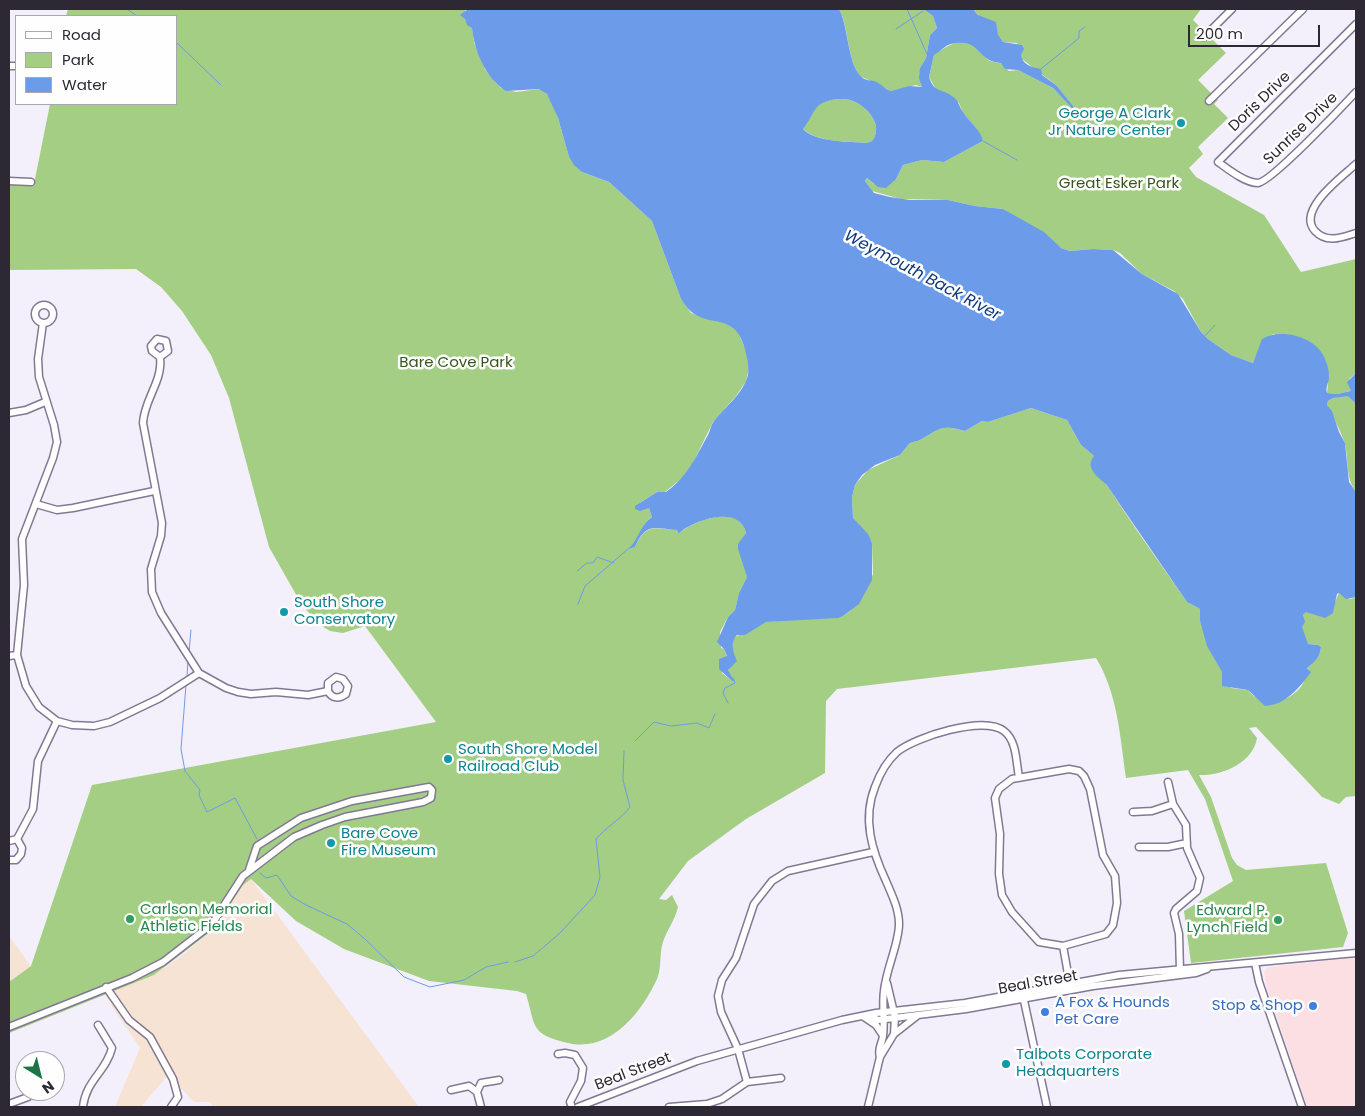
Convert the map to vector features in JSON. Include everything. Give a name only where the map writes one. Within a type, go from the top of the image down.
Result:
[{"type":"street","points":[[1204,38],[1232,9]]},
{"type":"street","points":[[1209,101],[1303,9]]},
{"type":"street","name":"Doris Drive","points":[[1263,182],[1256,183],[1243,178],[1218,162],[1356,24]]},
{"type":"street","name":"Sunrise Drive","points":[[1263,182],[1281,167],[1356,92]]},
{"type":"street","points":[[1356,164],[1317,202],[1310,217],[1313,229],[1322,236],[1332,239],[1356,233]]},
{"type":"street","points":[[9,180],[31,182]]},
{"type":"street","points":[[43,323],[38,371],[45,402],[54,425],[56,442],[53,458],[22,539],[24,585],[17,656],[32,697],[39,708],[57,721],[88,726],[105,724],[166,695],[199,673]]},
{"type":"street","points":[[160,357],[158,380],[143,416],[145,440],[154,491],[160,508],[162,527],[150,575],[152,592],[161,613],[199,673],[226,688],[252,694],[276,692],[308,695],[328,691]]},
{"type":"street","points":[[9,413],[26,410],[45,402]]},
{"type":"street","points":[[36,504],[57,510],[154,491]]},
{"type":"street","points":[[9,656],[17,656]]},
{"type":"street","points":[[18,839],[33,810],[38,761],[57,721]]},
{"type":"street","points":[[880,1057],[878,1051],[883,1037],[886,979],[898,932],[898,916],[892,895],[873,852],[869,824],[873,791],[886,764],[898,752],[913,742],[936,734],[973,727],[1000,728],[1012,742],[1019,777]]},
{"type":"street","points":[[1069,769],[1079,771],[1084,776],[1090,789],[1103,855],[1115,876],[1116,903],[1115,916],[1109,930],[1095,938],[1062,946],[1039,942],[1012,912],[1002,895],[999,874],[999,828],[995,798],[1005,782],[1019,777],[1069,769]]},
{"type":"street","points":[[1168,782],[1173,804],[1186,825],[1189,853],[1200,878],[1197,891],[1176,909],[1174,913],[1179,934],[1180,972]]},
{"type":"street","points":[[9,1027],[149,971],[196,937],[215,920],[238,882],[249,870],[282,845],[308,830],[360,814],[424,802],[431,798],[432,790],[429,787],[367,798],[328,808],[301,818],[257,846],[249,870]]},
{"type":"street","points":[[1133,812],[1152,811],[1173,804]]},
{"type":"street","points":[[9,841],[18,839]]},
{"type":"street","points":[[9,860],[16,860],[21,854],[22,848],[18,839]]},
{"type":"street","points":[[1139,847],[1187,843]]},
{"type":"street","points":[[748,1082],[738,1049],[721,1012],[719,990],[722,980],[736,958],[750,913],[759,896],[772,881],[788,871],[873,852]]},
{"type":"street","points":[[1062,946],[1070,986]]},
{"type":"street","name":"Beal Street","points":[[578,1107],[678,1068],[811,1027],[1021,991],[1210,967],[1356,953]]},
{"type":"street","points":[[1255,963],[1259,982],[1302,1107]]},
{"type":"street","points":[[886,979],[895,1014],[894,1034]]},
{"type":"street","name":"Beal Street","points":[[895,1014],[919,1014],[1023,998],[1070,986]]},
{"type":"street","points":[[106,987],[129,1020],[150,1037],[176,1089],[178,1097],[171,1107]]},
{"type":"street","points":[[1021,991],[1047,1107]]},
{"type":"street","points":[[868,1107],[880,1057],[894,1034],[919,1014]]},
{"type":"street","points":[[863,1017],[876,1026],[883,1037]]},
{"type":"street","points":[[83,1107],[85,1092],[110,1057],[112,1048],[98,1025]]},
{"type":"street","points":[[558,1054],[566,1052],[575,1055],[583,1068],[580,1081],[570,1102],[572,1107]]},
{"type":"street","points":[[670,1107],[714,1102],[748,1082],[781,1078]]},
{"type":"street","points":[[481,1107],[477,1092],[480,1083],[499,1080]]},
{"type":"street","points":[[451,1090],[466,1085],[477,1092]]},
{"type":"shaded area","points":[[251,879],[419,1107],[212,1107],[211,1102],[194,1102],[168,1075],[141,1107],[115,1107],[140,1048],[104,994],[154,975],[180,957],[214,929],[243,885]]},
{"type":"shaded area","points":[[9,936],[31,966],[9,982]]},
{"type":"shaded area","points":[[1356,957],[1356,1107],[1307,1107],[1267,988],[1264,972],[1269,967]]},
{"type":"green space","name":"Bare Cove Park","points":[[68,9],[467,9],[465,10],[465,19],[472,28],[474,43],[485,69],[495,82],[501,88],[516,92],[539,89],[544,91],[551,99],[569,157],[582,172],[609,182],[652,221],[681,299],[691,313],[729,325],[738,332],[746,351],[749,368],[746,381],[736,396],[713,422],[688,473],[665,492],[657,492],[638,504],[649,508],[652,517],[644,524],[636,541],[630,548],[635,547],[643,534],[652,529],[677,530],[678,534],[693,524],[715,517],[735,518],[742,524],[746,533],[740,551],[747,577],[739,593],[735,610],[728,617],[720,632],[721,648],[724,649],[727,657],[724,657],[722,673],[732,681],[728,670],[733,654],[733,638],[766,622],[843,616],[850,611],[868,587],[873,574],[872,543],[853,518],[852,497],[855,485],[868,470],[900,455],[910,443],[920,440],[936,430],[950,428],[965,431],[982,421],[988,422],[1031,408],[1067,420],[1081,445],[1094,456],[1106,484],[1138,532],[1187,602],[1200,609],[1200,621],[1211,652],[1231,688],[1248,690],[1260,700],[1274,702],[1288,698],[1301,686],[1309,669],[1307,668],[1316,660],[1321,647],[1307,644],[1302,628],[1302,619],[1306,611],[1333,613],[1334,604],[1339,593],[1350,599],[1356,597],[1356,796],[1346,797],[1339,804],[1322,797],[1256,727],[1249,728],[1257,738],[1254,747],[1243,761],[1217,773],[1199,775],[1211,797],[1232,858],[1237,865],[1246,870],[1326,863],[1348,933],[1343,947],[1191,963],[1184,911],[1233,881],[1205,799],[1188,770],[1126,778],[1114,701],[1096,658],[837,689],[826,701],[825,773],[746,819],[688,861],[659,899],[666,900],[672,895],[678,907],[663,942],[657,979],[651,992],[623,1027],[611,1036],[598,1042],[568,1043],[556,1040],[541,1032],[536,1028],[526,994],[517,991],[429,981],[344,949],[296,921],[251,879],[243,885],[214,929],[154,975],[9,1033],[9,982],[31,966],[92,785],[436,722],[365,626],[343,633],[330,631],[320,625],[302,605],[269,547],[229,398],[211,355],[182,311],[161,287],[136,269],[9,270],[9,182],[34,184],[50,105],[178,105],[178,15],[66,15]]},
{"type":"green space","points":[[839,9],[923,9],[933,16],[937,28],[930,35],[926,58],[920,68],[922,87],[916,85],[891,91],[860,76],[852,60],[845,25]]},
{"type":"green space","name":"Great Esker Park","points":[[973,9],[1201,9],[1193,20],[1226,53],[1198,80],[1218,100],[1214,104],[1228,118],[1198,147],[1203,154],[1189,168],[1196,177],[1264,215],[1301,272],[1356,259],[1356,373],[1349,379],[1351,391],[1337,394],[1327,393],[1328,383],[1274,334],[1263,339],[1253,363],[1231,355],[1201,332],[1183,299],[1174,291],[1142,274],[1120,253],[1113,250],[1070,251],[1061,248],[1003,209],[975,206],[948,200],[901,199],[872,191],[865,181],[867,178],[874,184],[896,179],[903,165],[922,160],[944,162],[983,141],[978,131],[963,113],[959,103],[945,93],[937,91],[929,77],[934,55],[959,42],[970,43],[987,59],[1001,63],[1009,71],[1018,70],[1053,88],[1081,117],[1057,86],[1022,59],[1017,43],[1003,42]]},
{"type":"green space","points":[[837,99],[853,101],[869,112],[876,129],[872,141],[868,143],[824,139],[808,133],[802,128],[818,105]]},
{"type":"green space","points":[[1348,395],[1356,404],[1356,492],[1350,480],[1344,441],[1327,405],[1328,401],[1333,398]]},
{"type":"water","name":"Weymouth Back River","points":[[468,9],[839,9],[845,25],[851,56],[858,73],[864,79],[876,82],[891,91],[909,86],[922,87],[919,78],[920,68],[926,58],[930,35],[937,28],[933,16],[923,9],[973,9],[978,15],[996,22],[998,35],[1003,42],[1022,45],[1024,49],[1021,55],[1024,61],[1031,66],[1041,69],[1042,75],[1057,86],[1088,125],[1053,88],[1018,70],[1005,69],[1001,63],[987,59],[968,44],[951,44],[934,55],[929,77],[933,86],[956,99],[966,116],[980,133],[983,141],[944,162],[922,160],[903,165],[896,179],[886,188],[878,187],[867,178],[865,181],[874,193],[890,197],[910,200],[948,200],[975,206],[1003,209],[1044,232],[1061,248],[1070,251],[1113,250],[1142,274],[1178,294],[1201,332],[1231,355],[1253,363],[1262,339],[1280,334],[1299,337],[1308,341],[1322,354],[1327,364],[1329,377],[1327,393],[1337,394],[1351,391],[1347,382],[1356,373],[1356,404],[1348,396],[1333,398],[1328,401],[1327,405],[1332,411],[1345,443],[1349,482],[1356,492],[1356,597],[1346,599],[1339,593],[1337,594],[1333,613],[1325,618],[1306,612],[1303,615],[1305,622],[1302,627],[1308,644],[1321,647],[1316,660],[1307,668],[1311,672],[1307,678],[1286,699],[1273,705],[1265,706],[1248,690],[1222,686],[1222,672],[1207,646],[1200,621],[1200,609],[1187,602],[1106,484],[1093,471],[1091,464],[1094,456],[1081,445],[1067,420],[1031,408],[988,422],[982,421],[965,431],[950,428],[936,430],[920,440],[910,443],[900,455],[875,465],[862,475],[855,485],[852,497],[853,518],[868,534],[872,543],[872,580],[859,604],[838,618],[766,622],[745,635],[737,635],[733,640],[733,651],[737,661],[728,670],[734,681],[732,681],[719,669],[719,659],[727,656],[724,649],[717,642],[728,617],[735,610],[739,593],[747,577],[738,549],[738,544],[746,533],[742,524],[735,519],[715,517],[693,524],[678,534],[677,530],[652,528],[643,534],[635,547],[628,549],[644,525],[652,517],[649,508],[640,511],[635,509],[635,506],[657,492],[666,492],[680,480],[695,459],[714,421],[746,382],[748,375],[747,359],[740,336],[724,323],[702,318],[688,308],[681,299],[652,221],[609,182],[582,172],[574,165],[569,157],[558,118],[547,94],[539,89],[506,91],[499,86],[482,63],[475,45],[472,28],[467,25],[465,19],[460,15]],"holes":[[[839,99],[853,101],[869,112],[876,129],[872,141],[867,143],[824,139],[809,134],[803,129],[819,106],[823,103]]]},
{"type":"waterway","points":[[127,9],[136,15]]},
{"type":"waterway","points":[[907,9],[927,54]]},
{"type":"waterway","points":[[896,29],[923,11]]},
{"type":"waterway","points":[[1041,69],[1079,38],[1079,31],[1085,27]]},
{"type":"waterway","points":[[178,44],[221,85]]},
{"type":"waterway","points":[[983,141],[1017,160]]},
{"type":"waterway","points":[[1205,336],[1215,325]]},
{"type":"waterway","points":[[578,604],[585,586],[628,549]]},
{"type":"waterway","points":[[577,571],[587,563],[593,563],[597,557],[614,563]]},
{"type":"waterway","points":[[189,652],[191,630]]},
{"type":"waterway","points":[[187,676],[188,660]]},
{"type":"waterway","points":[[728,703],[723,693],[725,688],[735,683],[733,678]]},
{"type":"waterway","points":[[186,685],[181,749],[185,771],[200,790],[199,795],[207,812],[235,798],[257,839]]},
{"type":"waterway","points":[[635,741],[654,722],[671,726],[697,723],[709,728],[715,714]]},
{"type":"waterway","points":[[515,962],[533,956],[560,933],[595,895],[600,877],[596,839],[630,807],[623,780],[624,751]]},
{"type":"waterway","points":[[260,873],[266,878],[277,875],[291,896],[347,924],[404,977],[430,987],[464,980],[486,967],[508,962]]},
{"type":"place","name":"George A Clark Jr Nature Center","points":[[1181,123]]},
{"type":"place","name":"South Shore Conservatory","points":[[284,612]]},
{"type":"place","name":"South Shore Model Railroad Club","points":[[448,759]]},
{"type":"place","name":"Bare Cove Fire Museum","points":[[331,843]]},
{"type":"place","name":"Carlson Memorial Athletic Fields","points":[[130,919]]},
{"type":"place","name":"Edward P. Lynch Field","points":[[1278,920]]},
{"type":"place","name":"Stop & Shop","points":[[1313,1006]]},
{"type":"place","name":"A Fox & Hounds Pet Care","points":[[1045,1012]]},
{"type":"place","name":"Talbots Corporate Headquarters","points":[[1006,1064]]}]
